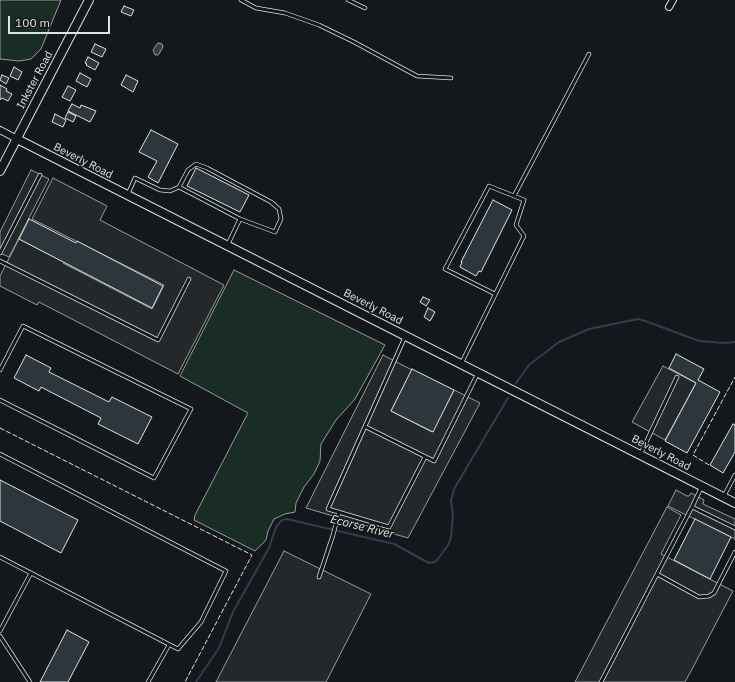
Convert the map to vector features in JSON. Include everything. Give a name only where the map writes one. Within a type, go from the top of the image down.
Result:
[{"type":"street","name":"Inkster Road","points":[[0,171],[89,0]]},
{"type":"street","points":[[669,7],[673,0]]},
{"type":"street","name":"Beverly Road","points":[[0,130],[735,503]]},
{"type":"lane","points":[[241,0],[256,8],[285,13],[319,25],[417,76],[451,78]]},
{"type":"lane","points":[[348,0],[365,8]]},
{"type":"lane","points":[[514,196],[589,54]]},
{"type":"lane","points":[[127,195],[135,178],[160,190],[170,191],[179,187],[188,170],[196,164],[207,168],[271,202],[279,209],[281,219],[275,232],[240,219],[179,187]]},
{"type":"lane","points":[[0,253],[40,175]]},
{"type":"lane","points":[[461,364],[496,294],[524,236],[516,225],[524,200],[489,186],[445,269],[496,294]]},
{"type":"lane","points":[[228,246],[240,219]]},
{"type":"lane","points":[[0,261],[158,340],[189,279]]},
{"type":"lane","points":[[0,370],[23,326],[191,409],[154,478],[0,400]]},
{"type":"lane","points":[[406,336],[366,428],[328,509],[389,527],[425,457]]},
{"type":"lane","points":[[366,428],[434,461],[479,372]]},
{"type":"lane","points":[[640,455],[645,446],[649,433],[677,377]]},
{"type":"lane","points":[[0,454],[226,571],[201,622],[178,649],[0,557]]},
{"type":"lane","points":[[723,497],[735,475]]},
{"type":"lane","points":[[601,682],[702,486]]},
{"type":"lane","points":[[692,507],[735,528]]},
{"type":"lane","points":[[319,577],[339,512]]},
{"type":"lane","points":[[657,574],[699,597],[709,596],[714,593],[735,552]]},
{"type":"lane","points":[[0,631],[31,573]]},
{"type":"lane","points":[[0,636],[30,682]]},
{"type":"lane","points":[[148,682],[168,644]]},
{"type":"green space","points":[[0,0],[61,0],[41,49],[31,59],[19,61],[0,59]]},
{"type":"green space","points":[[234,270],[385,345],[355,399],[336,420],[321,444],[320,461],[314,474],[304,487],[296,503],[295,512],[285,514],[274,519],[268,531],[266,540],[255,551],[194,520],[195,515],[248,413],[180,376]]},
{"type":"shaded area","points":[[31,170],[49,179],[9,257],[0,253],[0,232]]},
{"type":"shaded area","points":[[53,178],[107,206],[100,220],[224,285],[178,374],[39,302],[37,305],[0,286],[0,276],[19,239],[152,309],[164,285],[32,219]]},
{"type":"shaded area","points":[[383,355],[412,370],[391,411],[432,432],[454,390],[480,403],[408,538],[306,508]]},
{"type":"shaded area","points":[[663,366],[696,383],[665,440],[632,422]]},
{"type":"shaded area","points":[[676,490],[687,496],[691,493],[704,500],[703,504],[735,519],[735,539],[668,506]]},
{"type":"shaded area","points":[[667,507],[681,515],[661,554],[733,591],[691,671],[685,682],[575,682]]},
{"type":"shaded area","points":[[284,551],[371,594],[326,682],[216,682]]},
{"type":"water","points":[[159,43],[162,44],[163,47],[158,55],[155,55],[153,50]]},
{"type":"building","points":[[124,6],[134,10],[131,16],[121,12]]},
{"type":"building","points":[[95,44],[106,49],[102,57],[91,52]]},
{"type":"building","points":[[88,57],[99,63],[95,70],[86,65],[87,64],[85,63]]},
{"type":"building","points":[[14,67],[22,72],[18,80],[10,76]]},
{"type":"building","points":[[80,73],[91,79],[87,87],[76,81]]},
{"type":"building","points":[[2,75],[9,78],[6,84],[0,80]]},
{"type":"building","points":[[126,75],[138,81],[133,92],[121,85]]},
{"type":"building","points":[[0,85],[12,94],[8,101],[2,98],[0,100]]},
{"type":"building","points":[[68,86],[76,90],[70,101],[62,97]]},
{"type":"building","points":[[72,104],[80,108],[81,105],[96,111],[90,122],[68,111]]},
{"type":"building","points":[[68,112],[76,116],[73,122],[65,118]]},
{"type":"building","points":[[55,114],[66,120],[63,127],[52,122]]},
{"type":"building","points":[[151,130],[178,144],[158,183],[148,177],[157,161],[139,152]]},
{"type":"building","points":[[196,168],[249,195],[240,212],[187,186]]},
{"type":"building","points":[[493,200],[512,210],[481,272],[479,271],[476,276],[460,267],[461,262]]},
{"type":"building","points":[[29,219],[76,243],[77,241],[163,286],[152,308],[19,239]]},
{"type":"building","points":[[423,297],[430,300],[426,306],[420,302]]},
{"type":"building","points":[[428,308],[435,312],[430,321],[424,317]]},
{"type":"building","points":[[676,354],[704,369],[698,380],[720,392],[687,453],[665,441],[696,383],[669,368]]},
{"type":"building","points":[[26,355],[51,368],[49,372],[109,402],[112,397],[152,417],[138,444],[98,424],[101,418],[41,387],[39,391],[14,378]]},
{"type":"building","points":[[412,369],[454,390],[433,432],[391,411]]},
{"type":"building","points":[[733,424],[735,425],[735,452],[723,473],[710,465]]},
{"type":"building","points":[[0,480],[78,520],[61,553],[0,521]]},
{"type":"building","points":[[695,519],[731,537],[710,579],[674,560]]},
{"type":"building","points":[[67,630],[89,642],[68,682],[40,682]]},
{"type":"waterway","name":"Ecorse River","points":[[516,383],[529,365],[559,342],[589,329],[638,319],[699,341],[724,343],[735,342]]},
{"type":"waterway","name":"Ecorse River","points":[[196,682],[219,648],[233,612],[269,548],[276,527],[282,520],[287,519],[394,544],[429,563],[435,562],[448,545],[451,538],[453,514],[451,501],[454,489],[508,398]]},
{"type":"fence","points":[[709,465],[693,455],[735,377]]},
{"type":"fence","points":[[0,428],[252,555],[185,682]]}]
